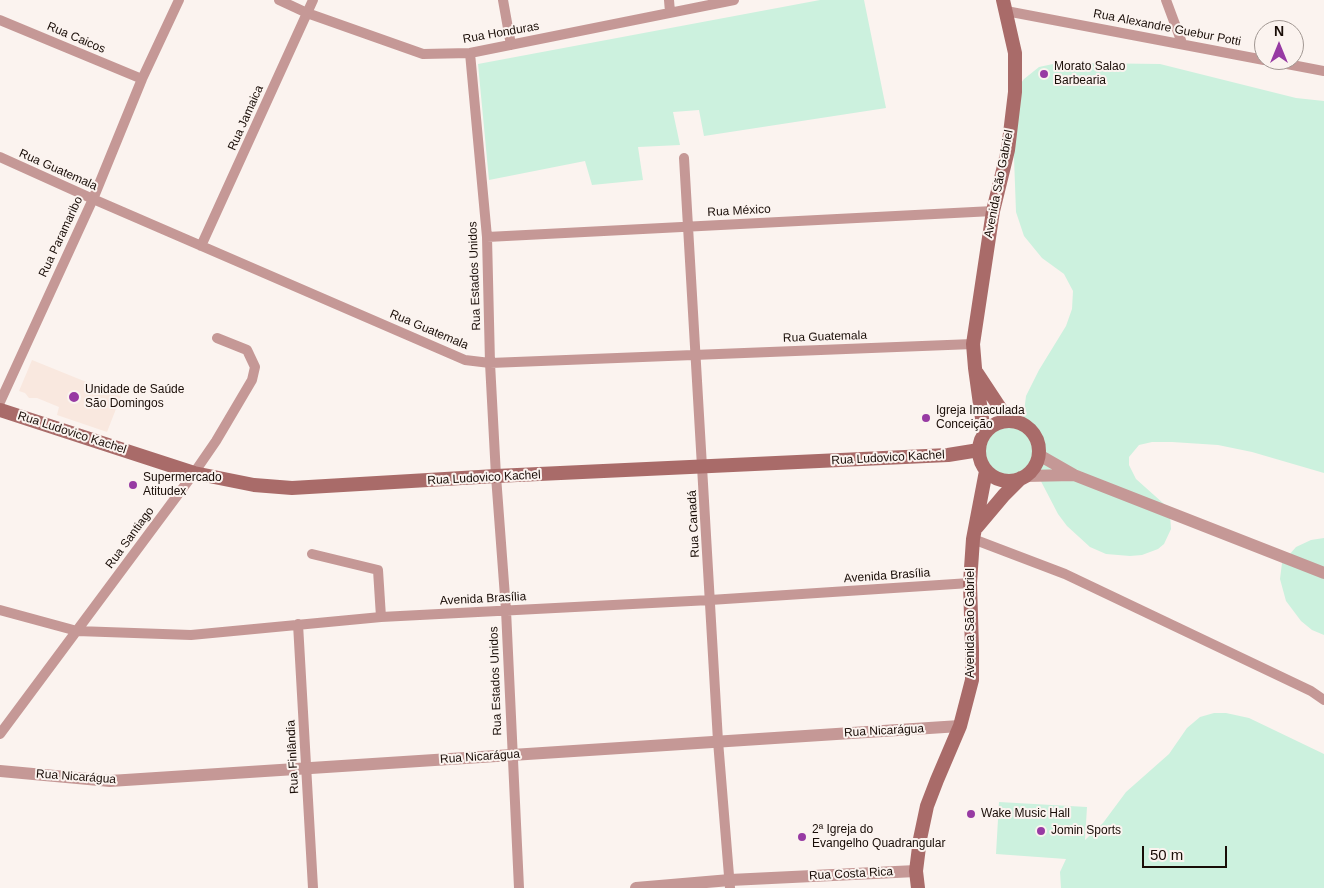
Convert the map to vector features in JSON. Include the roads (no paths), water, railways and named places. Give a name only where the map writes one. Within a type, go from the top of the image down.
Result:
[{"type":"main road","name":"Avenida São Gabriel","points":[[984,434],[974,368],[973,344],[993,211],[1008,150],[1015,92],[1015,53],[1005,6]]},
{"type":"main road","points":[[974,368],[1008,420]]},
{"type":"main road","name":"Rua Ludovico Kachel","points":[[0,410],[194,473],[254,486],[292,488],[496,476],[703,468],[948,455],[979,450]]},
{"type":"main road","points":[[974,535],[1004,495],[1023,477],[1037,463],[1039,455],[1039,444],[1035,435],[1028,427],[1008,420],[994,424],[984,434],[980,442],[979,450],[982,465],[986,471],[996,478],[1009,481],[1023,477]]},
{"type":"main road","name":"Avenida São Gabriel","points":[[918,888],[916,871],[927,806],[960,726],[972,680],[970,583],[974,535],[986,471]]},
{"type":"street","name":"Rua Paramaribo","points":[[0,402],[93,199],[142,80],[179,0]]},
{"type":"street","name":"Rua Honduras","points":[[278,0],[307,13],[423,54],[470,53],[734,0]]},
{"type":"street","name":"Rua Jamaica","points":[[201,246],[313,0]]},
{"type":"street","points":[[503,0],[511,45]]},
{"type":"street","points":[[670,0],[670,12]]},
{"type":"street","points":[[1166,0],[1182,43]]},
{"type":"street","name":"Rua Alexandre Guebur Potti","points":[[1005,6],[1254,58]]},
{"type":"street","name":"Rua Caicos","points":[[0,20],[142,80]]},
{"type":"street","name":"Rua Estados Unidos","points":[[470,53],[487,237],[490,363],[506,610],[518,888]]},
{"type":"street","name":"Rua Alexandre Guebur Potti","points":[[1304,67],[1324,71]]},
{"type":"street","name":"Rua Guatemala","points":[[0,157],[465,360],[490,363],[973,344]]},
{"type":"street","name":"Rua Canadá","points":[[684,158],[718,741],[730,884]]},
{"type":"street","name":"Rua México","points":[[487,237],[993,211]]},
{"type":"street","name":"Rua Santiago","points":[[0,734],[194,473],[216,441],[252,380],[255,367],[247,350],[217,338]]},
{"type":"street","points":[[1039,455],[1074,475],[1324,572]]},
{"type":"street","points":[[1023,477],[1074,475]]},
{"type":"street","points":[[974,535],[1065,574],[1311,691],[1324,700]]},
{"type":"street","points":[[312,554],[378,570],[381,617]]},
{"type":"street","name":"Avenida Brasília","points":[[0,610],[77,631],[191,635],[381,617],[710,600],[970,583]]},
{"type":"street","name":"Rua Finlândia","points":[[298,624],[313,888]]},
{"type":"street","name":"Rua Nicarágua","points":[[0,771],[110,781],[960,726]]},
{"type":"street","name":"Rua Costa Rica","points":[[636,888],[730,884],[916,871]]},
{"type":"place","name":"Morato Salao Barbearia","points":[[1044,74]]},
{"type":"place","name":"Unidade de Saúde São Domingos","points":[[74,397]]},
{"type":"place","name":"Igreja Imaculada Conceição","points":[[926,418]]},
{"type":"place","name":"Supermercado Atitudex","points":[[133,485]]},
{"type":"place","name":"Wake Music Hall","points":[[971,814]]},
{"type":"place","name":"Jomin Sports","points":[[1041,831]]},
{"type":"place","name":"2ª Igreja do Evangelho Quadrangular","points":[[802,837]]}]
